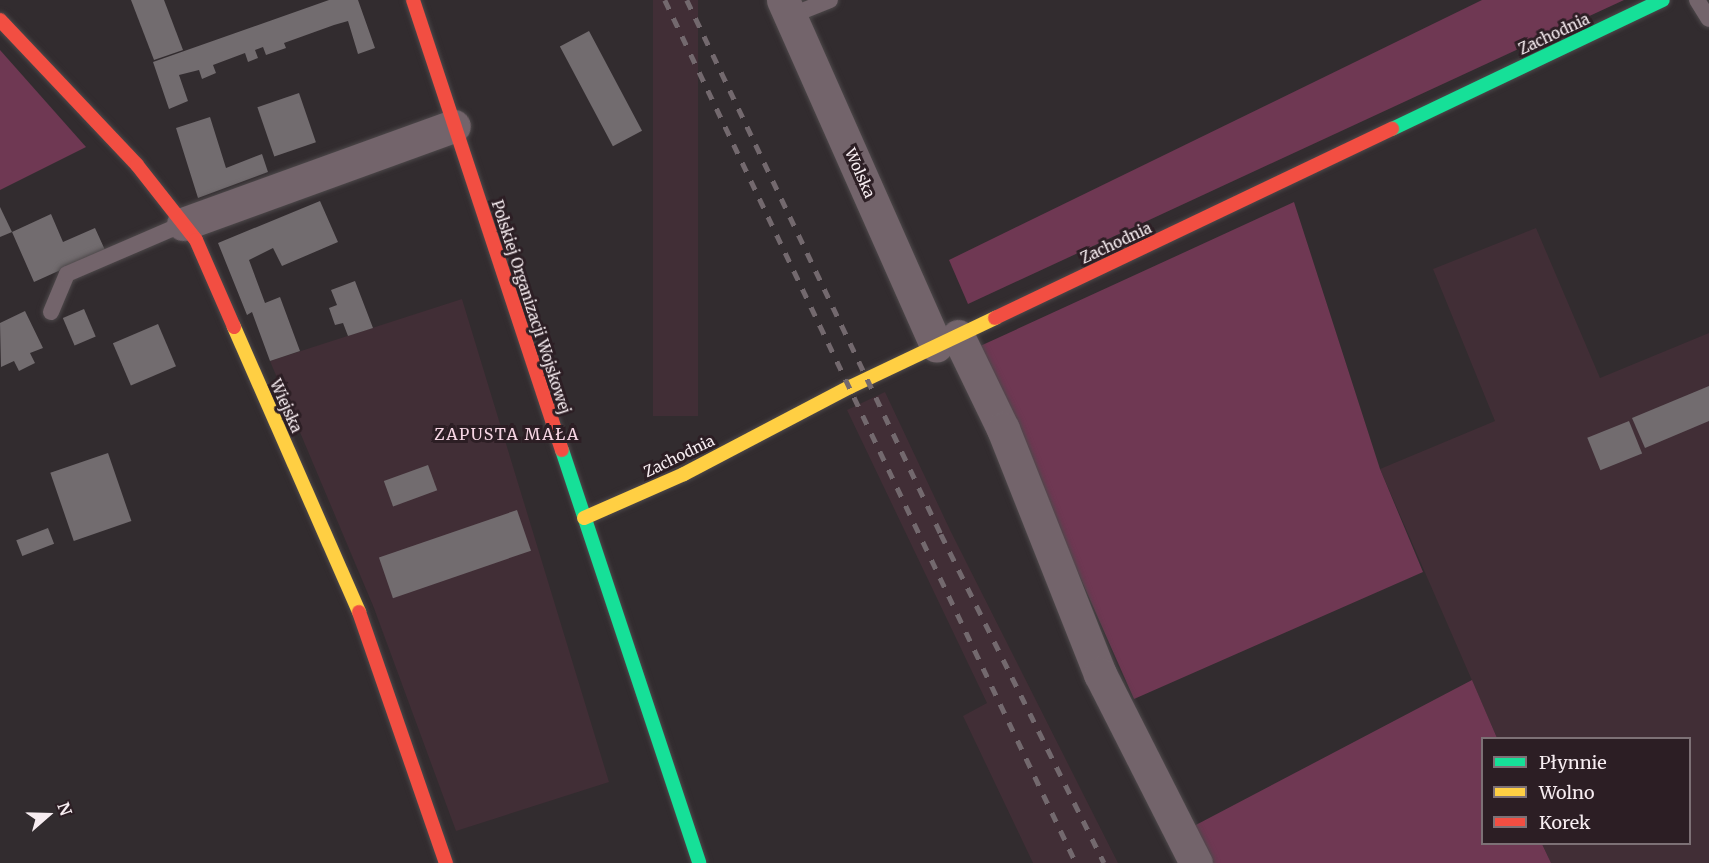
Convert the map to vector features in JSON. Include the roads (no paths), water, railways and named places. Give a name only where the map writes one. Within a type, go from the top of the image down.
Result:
[{"type":"street","name":"Polskiej Organizacji Wojskowej","points":[[413,0],[699,863]]},
{"type":"street","name":"Zachodnia","points":[[584,518],[684,474],[947,341],[1663,0]]},
{"type":"street","name":"Wolska","points":[[787,8],[947,341],[1003,429],[1100,674],[1196,863]]},
{"type":"street","name":"Wiejska","points":[[0,20],[137,165],[195,240],[368,633],[446,863]]},
{"type":"street","points":[[183,224],[454,126]]},
{"type":"lane","points":[[787,8],[830,0]]},
{"type":"lane","points":[[1697,0],[1709,19]]},
{"type":"lane","points":[[51,312],[68,274],[183,224]]},
{"type":"railway","points":[[665,0],[1076,863]]},
{"type":"railway","points":[[687,0],[941,534],[1104,863]]},
{"type":"district","name":"ZAPUSTA MAŁA","points":[[507,434]]}]
